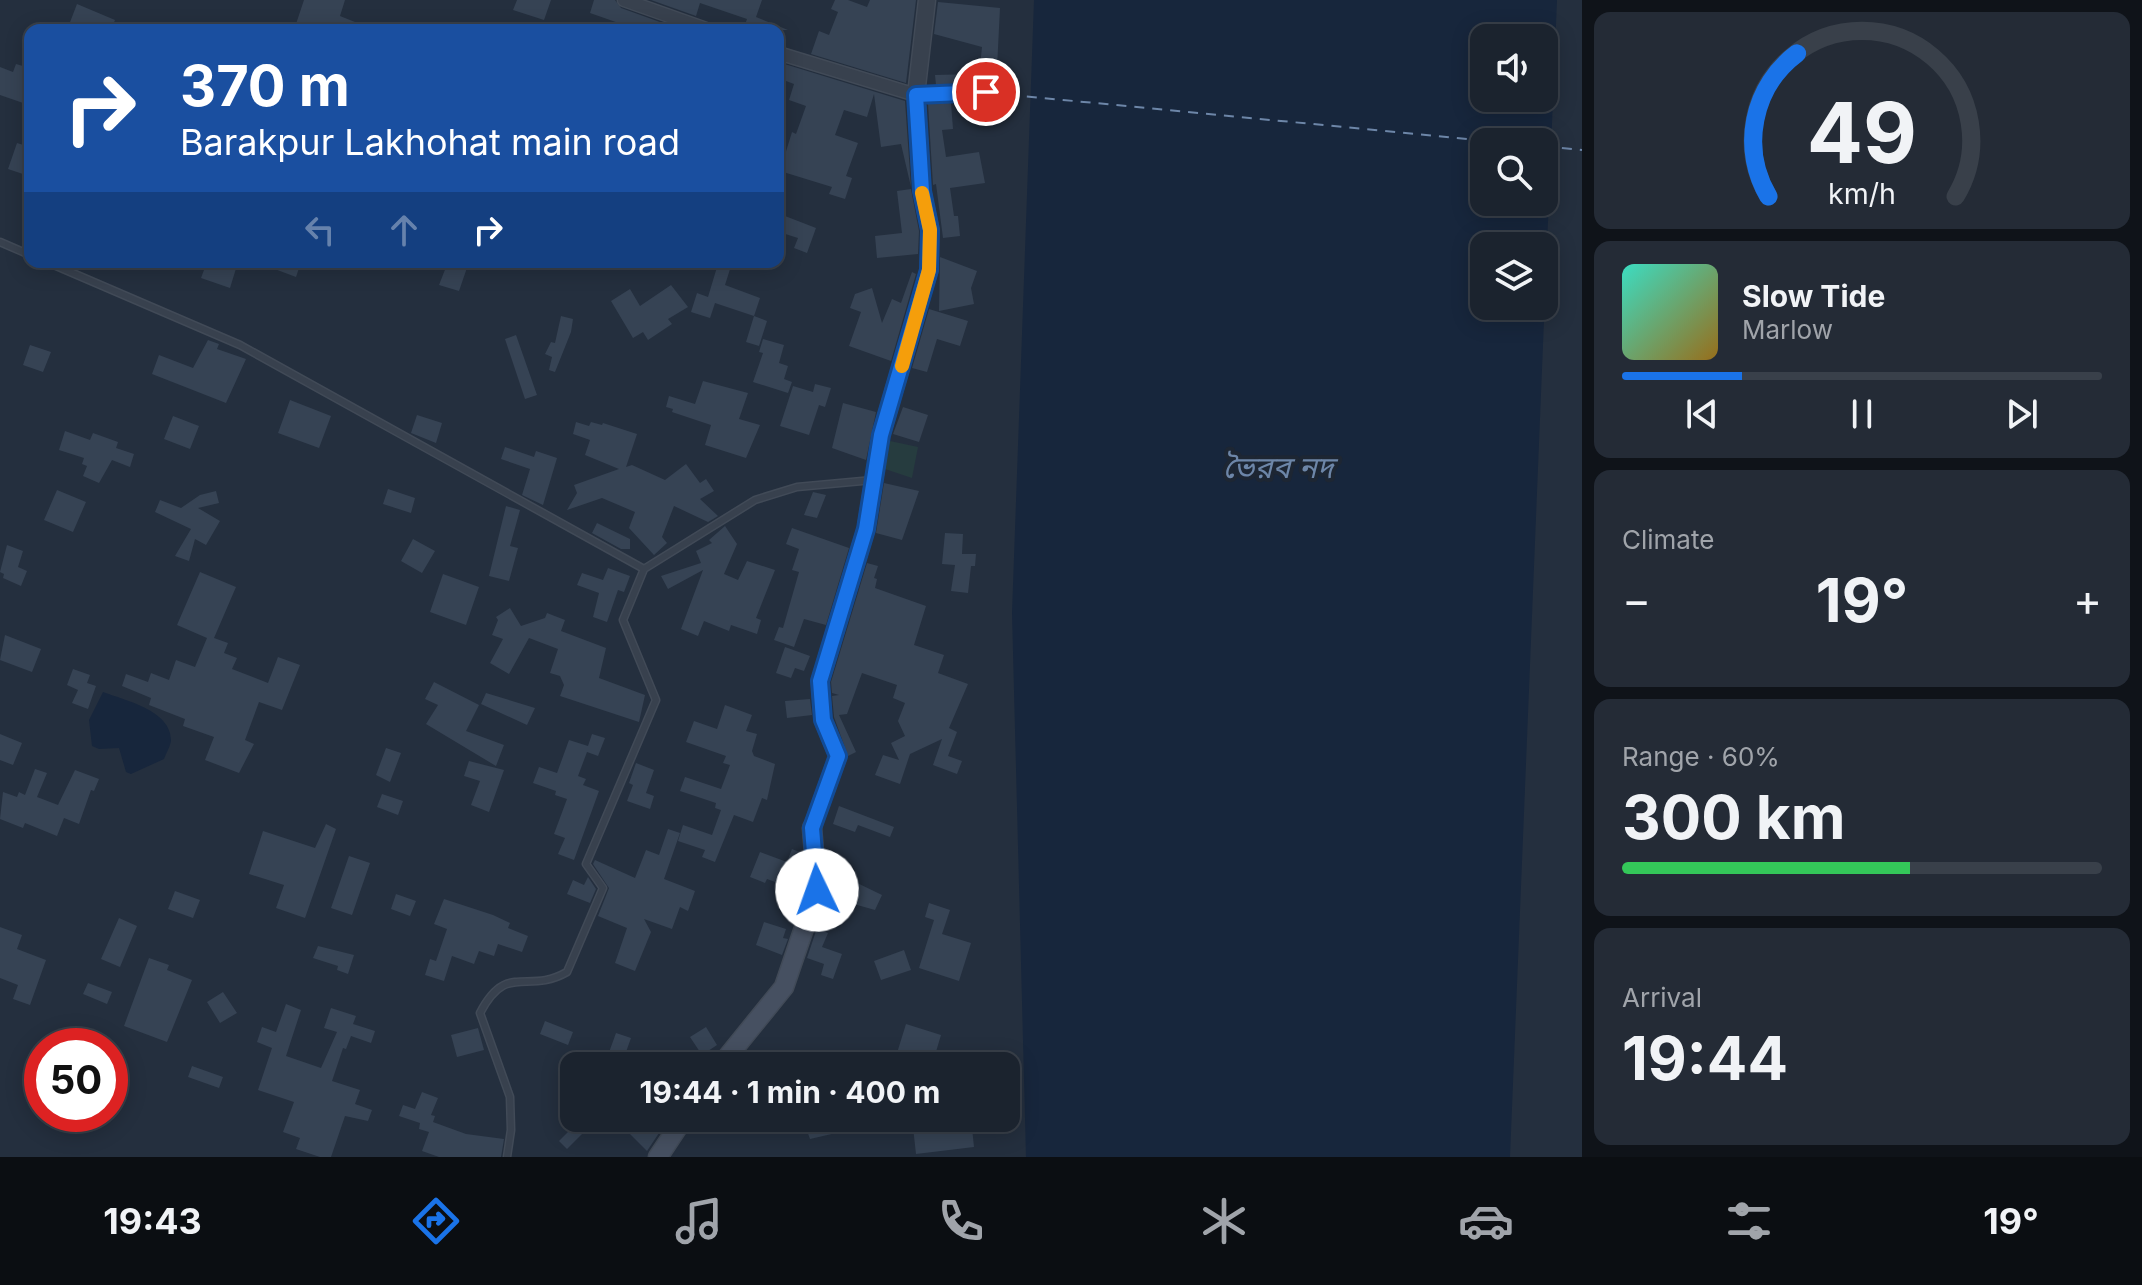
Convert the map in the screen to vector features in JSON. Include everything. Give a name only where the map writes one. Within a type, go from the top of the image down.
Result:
[{"type":"main road","points":[[731,1052],[784,987],[817,890],[812,828]]},
{"type":"main road","points":[[658,1157],[675,1132]]},
{"type":"street","points":[[624,0],[692,24]]},
{"type":"street","points":[[812,828],[838,756],[823,720],[820,681],[866,529],[881,435],[929,270],[930,230],[922,191],[916,95],[927,0]]},
{"type":"street","points":[[784,55],[916,95],[986,92]]},
{"type":"lane","points":[[0,242],[24,252]]},
{"type":"lane","points":[[61,268],[240,345],[644,569]]},
{"type":"lane","points":[[507,1157],[511,1130],[510,1097],[480,1013],[489,997],[504,983],[539,981],[567,972],[603,888],[586,864],[656,700],[623,620],[644,569],[755,500],[797,487],[873,480]]},
{"type":"green space","points":[[890,441],[918,447],[912,478],[885,469]]},
{"type":"water","name":"ভৈরব নদ","points":[[1034,0],[1557,0],[1556,24],[1470,24],[1470,112],[1552,112],[1552,128],[1470,128],[1470,216],[1548,216],[1548,232],[1470,232],[1470,320],[1544,320],[1510,1157],[1026,1157],[1012,613]]},
{"type":"water","points":[[103,692],[145,708],[163,721],[171,740],[164,759],[131,774],[126,772],[119,748],[99,749],[92,746],[89,720]]},
{"type":"building","points":[[304,0],[345,0],[340,16],[360,24],[296,24]]},
{"type":"building","points":[[517,0],[551,0],[544,20],[513,10]]},
{"type":"building","points":[[594,0],[615,0],[621,8],[665,24],[621,24],[590,13]]},
{"type":"building","points":[[651,0],[762,0],[756,17],[773,24],[745,24],[747,19],[700,3],[696,16]]},
{"type":"building","points":[[835,0],[848,0],[867,7],[870,0],[916,0],[906,83],[811,54],[819,31],[829,35],[838,12],[831,9]]},
{"type":"building","points":[[938,2],[1000,8],[997,68],[980,66],[982,47],[934,34]]},
{"type":"building","points":[[77,4],[115,20],[113,24],[69,24]]},
{"type":"building","points":[[16,64],[24,66],[24,103],[0,95],[0,67],[13,72]]},
{"type":"building","points":[[784,64],[905,101],[911,187],[901,144],[881,147],[874,94],[867,117],[844,110],[835,135],[858,143],[846,176],[852,178],[845,199],[829,194],[832,187],[784,172],[784,158],[792,132],[796,134],[806,106],[789,100],[794,84],[784,80]]},
{"type":"building","points":[[974,74],[974,84],[936,85],[935,75]]},
{"type":"building","points":[[955,102],[951,103],[953,129],[942,130],[946,157],[979,152],[985,183],[950,188],[960,236],[943,238],[936,184],[933,185],[928,104]]},
{"type":"building","points":[[17,143],[24,145],[24,174],[8,169]]},
{"type":"building","points":[[911,189],[919,231],[918,254],[877,258],[875,236],[902,233],[897,191]]},
{"type":"building","points":[[785,216],[816,228],[807,253],[794,248],[798,238],[784,234]]},
{"type":"building","points":[[940,257],[977,271],[971,288],[974,304],[939,311]]},
{"type":"building","points":[[205,268],[236,268],[230,288],[201,278]]},
{"type":"building","points":[[272,268],[299,268],[296,277]]},
{"type":"building","points":[[446,268],[467,268],[459,291],[439,285]]},
{"type":"building","points":[[717,268],[730,268],[725,285],[760,298],[754,316],[715,303],[710,318],[691,312],[697,293],[708,297]]},
{"type":"building","points":[[912,272],[916,274],[891,361],[849,346],[861,312],[850,308],[855,294],[872,288],[882,323],[892,299],[901,303]]},
{"type":"building","points":[[671,285],[688,307],[668,319],[672,324],[648,340],[643,332],[633,338],[611,301],[630,289],[640,306]]},
{"type":"building","points":[[929,309],[968,321],[960,346],[937,339],[927,372],[912,368]]},
{"type":"building","points":[[561,316],[573,319],[555,372],[549,370],[552,357],[545,354],[551,342],[555,343]]},
{"type":"building","points":[[754,316],[767,321],[759,346],[746,342]]},
{"type":"building","points":[[516,335],[537,395],[525,399],[505,339]]},
{"type":"building","points":[[763,339],[784,345],[779,363],[788,366],[784,379],[792,382],[788,393],[753,382],[763,353],[759,352]]},
{"type":"building","points":[[208,340],[219,344],[217,349],[246,359],[226,403],[152,374],[159,355],[193,368]]},
{"type":"building","points":[[30,345],[51,352],[43,372],[23,365]]},
{"type":"building","points":[[703,381],[748,393],[739,419],[760,425],[746,458],[705,445],[711,425],[672,412],[673,409],[666,407],[669,396],[695,404]]},
{"type":"building","points":[[815,384],[831,388],[825,407],[819,405],[809,435],[780,426],[793,386],[813,392]]},
{"type":"building","points":[[290,400],[331,416],[319,448],[278,433]]},
{"type":"building","points":[[843,403],[876,412],[866,460],[832,448]]},
{"type":"building","points":[[903,407],[928,415],[919,442],[893,434]]},
{"type":"building","points":[[417,415],[442,423],[436,443],[411,433]]},
{"type":"building","points":[[173,416],[199,426],[190,449],[164,439]]},
{"type":"building","points":[[576,422],[589,426],[591,422],[603,423],[637,434],[626,467],[632,465],[665,480],[686,464],[700,483],[706,479],[714,491],[700,499],[718,516],[708,522],[674,506],[662,537],[667,543],[654,555],[629,528],[635,512],[602,498],[567,510],[577,493],[574,485],[619,469],[585,455],[590,440],[573,434]]},
{"type":"building","points":[[65,431],[90,440],[93,433],[118,442],[116,448],[134,454],[130,467],[112,460],[99,483],[83,476],[87,466],[82,464],[84,458],[59,450]]},
{"type":"building","points":[[505,447],[534,457],[536,451],[557,458],[543,505],[522,495],[530,469],[501,459]]},
{"type":"building","points":[[884,483],[919,491],[902,540],[876,533]]},
{"type":"building","points":[[388,489],[415,498],[411,513],[383,504]]},
{"type":"building","points":[[57,490],[86,502],[73,532],[44,520]]},
{"type":"building","points":[[216,491],[219,503],[198,508],[220,521],[206,545],[195,539],[189,561],[175,556],[191,529],[155,512],[160,500],[181,508],[200,495]]},
{"type":"building","points":[[813,492],[826,495],[817,518],[804,515]]},
{"type":"building","points":[[506,506],[520,510],[510,546],[518,548],[509,581],[489,576]]},
{"type":"building","points":[[597,523],[630,539],[630,549],[621,549],[592,533]]},
{"type":"building","points":[[725,526],[737,544],[724,574],[738,580],[747,561],[775,570],[756,618],[761,620],[757,634],[731,625],[729,631],[704,621],[698,636],[681,629],[703,570],[668,589],[661,576],[701,563],[696,551],[712,543],[709,540]]},
{"type":"building","points":[[792,528],[849,548],[826,625],[804,619],[794,647],[774,640],[779,627],[783,628],[799,572],[792,570],[799,549],[786,544]]},
{"type":"building","points":[[945,533],[963,534],[962,554],[976,554],[975,566],[971,566],[968,593],[951,591],[955,565],[942,564]]},
{"type":"building","points":[[413,539],[435,551],[422,573],[401,561]]},
{"type":"building","points":[[7,545],[23,551],[18,567],[27,571],[21,586],[3,578],[4,574],[0,572]]},
{"type":"building","points":[[867,563],[878,566],[875,588],[926,606],[914,645],[944,655],[938,673],[968,684],[949,728],[957,732],[948,756],[962,761],[957,774],[933,765],[942,739],[910,754],[900,784],[875,775],[883,755],[899,760],[891,743],[905,736],[898,721],[905,703],[893,698],[897,685],[862,673],[847,714],[839,715],[856,752],[848,756],[834,717],[832,696],[839,695],[832,693],[831,682]]},
{"type":"building","points":[[608,568],[630,576],[624,592],[618,590],[607,622],[593,617],[599,593],[577,585],[582,573],[603,580]]},
{"type":"building","points":[[200,572],[236,587],[214,638],[228,643],[224,653],[237,658],[232,669],[268,683],[278,657],[300,665],[282,710],[259,702],[245,740],[254,744],[239,773],[205,760],[214,737],[183,726],[185,719],[149,705],[151,698],[122,686],[126,674],[148,682],[151,673],[169,680],[176,660],[195,667],[207,638],[177,625]]},
{"type":"building","points":[[443,574],[479,587],[466,625],[430,612]]},
{"type":"building","points":[[510,608],[521,626],[545,618],[547,613],[565,620],[561,631],[606,648],[599,678],[645,695],[639,722],[560,696],[564,685],[560,676],[550,673],[558,649],[529,638],[509,674],[490,663],[503,639],[492,635],[498,620],[496,617]]},
{"type":"building","points":[[5,635],[41,649],[32,672],[0,660]]},
{"type":"building","points":[[785,647],[810,656],[804,671],[795,668],[791,678],[776,673]]},
{"type":"building","points":[[73,669],[90,675],[87,683],[96,686],[88,709],[72,703],[78,690],[67,685]]},
{"type":"building","points":[[434,682],[479,705],[466,731],[504,745],[496,766],[426,724],[438,705],[425,699]]},
{"type":"building","points":[[486,693],[535,708],[527,725],[481,704]]},
{"type":"building","points":[[810,699],[812,715],[787,718],[785,701]]},
{"type":"building","points":[[725,705],[752,715],[746,731],[757,734],[752,751],[754,756],[775,764],[767,800],[762,798],[753,822],[734,815],[715,862],[702,857],[705,850],[678,841],[683,825],[712,835],[721,810],[715,808],[716,803],[680,791],[685,777],[721,789],[730,765],[723,763],[726,756],[686,742],[694,721],[717,729]]},
{"type":"building","points":[[0,734],[22,743],[13,765],[0,760]]},
{"type":"building","points":[[592,734],[605,738],[598,756],[587,752],[578,776],[586,779],[583,785],[599,791],[574,860],[558,854],[565,838],[554,834],[567,799],[555,795],[556,791],[533,783],[539,767],[557,773],[569,740],[588,746]]},
{"type":"building","points":[[386,748],[401,753],[390,782],[376,775]]},
{"type":"building","points":[[469,761],[504,770],[489,812],[471,805],[480,781],[464,776]]},
{"type":"building","points":[[636,763],[654,770],[646,793],[654,796],[650,809],[627,801]]},
{"type":"building","points":[[35,769],[47,773],[37,797],[58,805],[75,770],[99,779],[94,791],[91,790],[79,824],[64,818],[57,836],[25,823],[23,828],[0,819],[3,792],[17,797],[19,792],[25,795]]},
{"type":"building","points":[[382,794],[403,801],[398,815],[377,807]]},
{"type":"building","points":[[839,806],[894,827],[890,837],[858,825],[855,832],[833,824]]},
{"type":"building","points":[[326,824],[336,829],[305,918],[276,908],[284,885],[249,874],[263,831],[315,848]]},
{"type":"building","points":[[668,829],[680,833],[664,879],[695,891],[688,911],[680,907],[672,929],[644,919],[651,932],[635,971],[615,963],[627,928],[598,916],[609,888],[593,864],[595,860],[635,878],[646,850],[659,855]]},
{"type":"building","points":[[792,849],[802,853],[805,885],[802,892],[767,879],[765,883],[750,877],[760,852],[787,862]]},
{"type":"building","points":[[349,856],[370,863],[352,915],[331,908]]},
{"type":"building","points":[[588,877],[596,889],[590,903],[567,894],[573,880],[584,885]]},
{"type":"building","points":[[851,880],[882,895],[875,910],[843,901]]},
{"type":"building","points":[[175,891],[200,900],[193,918],[168,909]]},
{"type":"building","points":[[396,894],[416,901],[410,916],[391,909]]},
{"type":"building","points":[[444,899],[510,923],[508,928],[528,936],[522,952],[498,944],[494,956],[479,951],[474,964],[452,956],[444,981],[425,975],[430,959],[436,961],[447,929],[434,924]]},
{"type":"building","points":[[929,903],[950,910],[942,934],[971,943],[959,981],[919,968],[934,920],[925,917]]},
{"type":"building","points":[[119,918],[137,926],[120,967],[101,959]]},
{"type":"building","points":[[764,922],[786,929],[783,938],[788,939],[782,955],[756,945]]},
{"type":"building","points":[[0,927],[22,935],[17,949],[46,960],[30,1005],[13,999],[18,985],[0,978]]},
{"type":"building","points":[[817,928],[828,933],[822,947],[842,954],[833,979],[821,975],[824,964],[807,958]]},
{"type":"building","points":[[318,946],[354,955],[348,974],[337,970],[338,966],[313,958]]},
{"type":"building","points":[[904,950],[911,970],[881,980],[874,961]]},
{"type":"building","points":[[149,958],[169,965],[167,970],[192,980],[167,1042],[124,1026]]},
{"type":"building","points":[[88,983],[112,992],[107,1004],[83,994]]},
{"type":"building","points":[[223,992],[237,1013],[220,1023],[207,1002]]},
{"type":"building","points":[[286,1004],[301,1010],[286,1056],[321,1068],[337,1032],[324,1028],[331,1008],[356,1016],[353,1024],[375,1031],[371,1043],[351,1036],[346,1049],[343,1048],[332,1081],[360,1090],[355,1104],[372,1110],[368,1121],[345,1116],[331,1157],[320,1157],[296,1149],[300,1138],[283,1132],[294,1102],[258,1090],[272,1048],[257,1042],[262,1027],[276,1032]]},
{"type":"building","points":[[545,1021],[573,1032],[568,1045],[540,1034]]},
{"type":"building","points":[[906,1024],[941,1035],[936,1052],[897,1052]]},
{"type":"building","points":[[706,1027],[717,1045],[706,1052],[700,1052],[690,1037]]},
{"type":"building","points":[[478,1028],[484,1050],[457,1057],[451,1035]]},
{"type":"building","points":[[616,1033],[631,1038],[626,1052],[609,1052]]},
{"type":"building","points":[[192,1066],[223,1077],[219,1088],[188,1077]]},
{"type":"building","points":[[422,1092],[438,1098],[431,1115],[435,1116],[433,1122],[466,1134],[504,1139],[501,1157],[439,1157],[422,1151],[429,1132],[419,1129],[420,1123],[399,1116],[403,1105],[415,1109]]},
{"type":"building","points":[[568,1132],[584,1132],[567,1149],[559,1141]]},
{"type":"building","points":[[628,1132],[659,1133],[647,1151]]},
{"type":"building","points":[[807,1132],[836,1133],[810,1139]]},
{"type":"building","points":[[914,1132],[972,1132],[974,1147],[916,1154]]},
{"type":"ferry route","points":[[991,93],[1470,139]]},
{"type":"ferry route","points":[[1558,147],[1582,150]]},
{"type":"slow traffic","points":[[902,366],[929,270],[930,230],[922,193]]},
{"type":"route","points":[[817,890],[812,828],[838,756],[823,720],[820,681],[866,529],[881,435],[929,270],[930,230],[922,191],[916,95],[986,92]]}]
